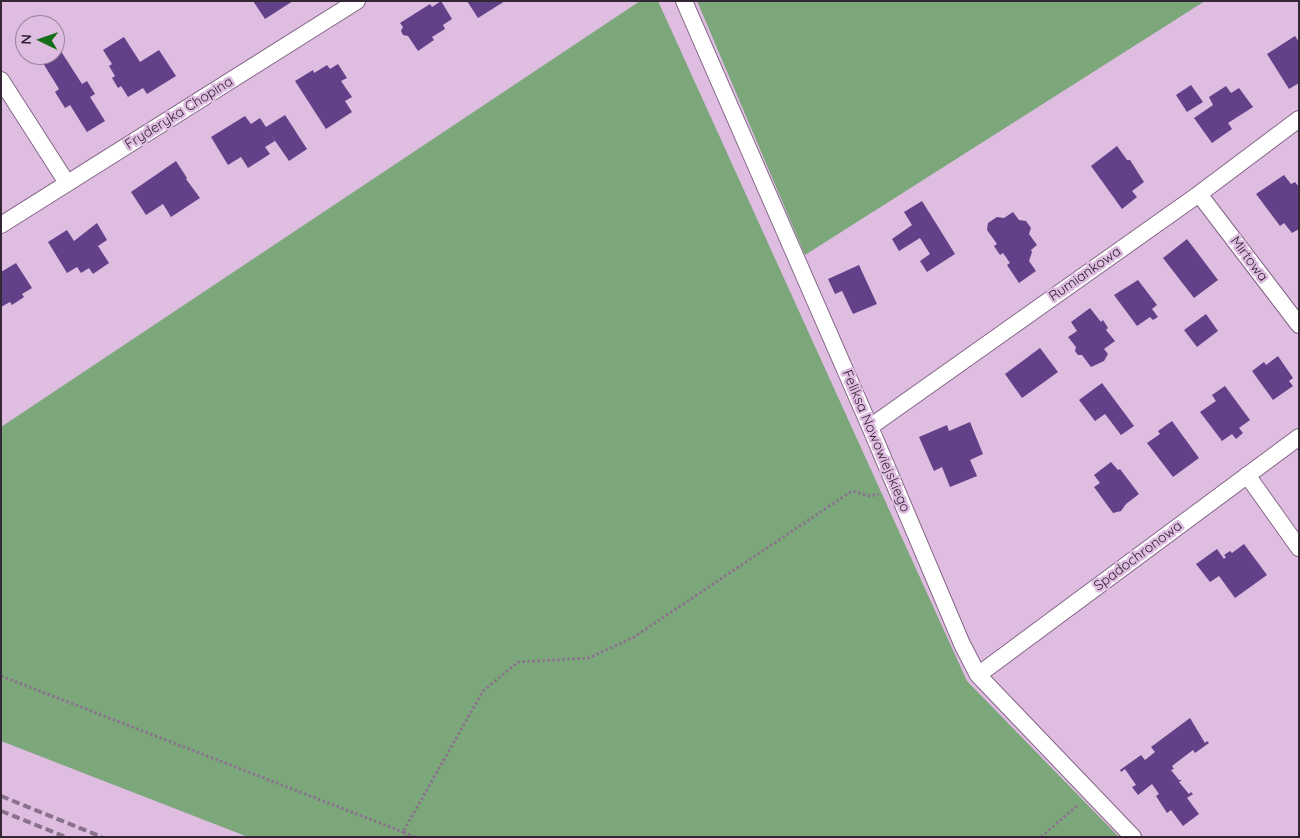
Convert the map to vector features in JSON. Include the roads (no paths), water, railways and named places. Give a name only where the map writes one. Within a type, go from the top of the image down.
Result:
[{"type":"street","name":"Fryderyka Chopina","points":[[1,225],[357,1]]},
{"type":"street","name":"Feliksa Nowowiejskiego","points":[[684,1],[870,427],[962,644],[978,675],[1133,837]]},
{"type":"street","points":[[1,80],[67,183]]},
{"type":"street","name":"Rumiankowa","points":[[870,427],[1199,194],[1299,119]]},
{"type":"street","name":"Mirtowa","points":[[1199,194],[1299,325]]},
{"type":"street","name":"Spadochronowa","points":[[978,675],[1299,437]]},
{"type":"street","points":[[1247,475],[1299,548]]},
{"type":"railway","points":[[1,796],[102,837]]},
{"type":"railway","points":[[1,811],[66,837]]}]
